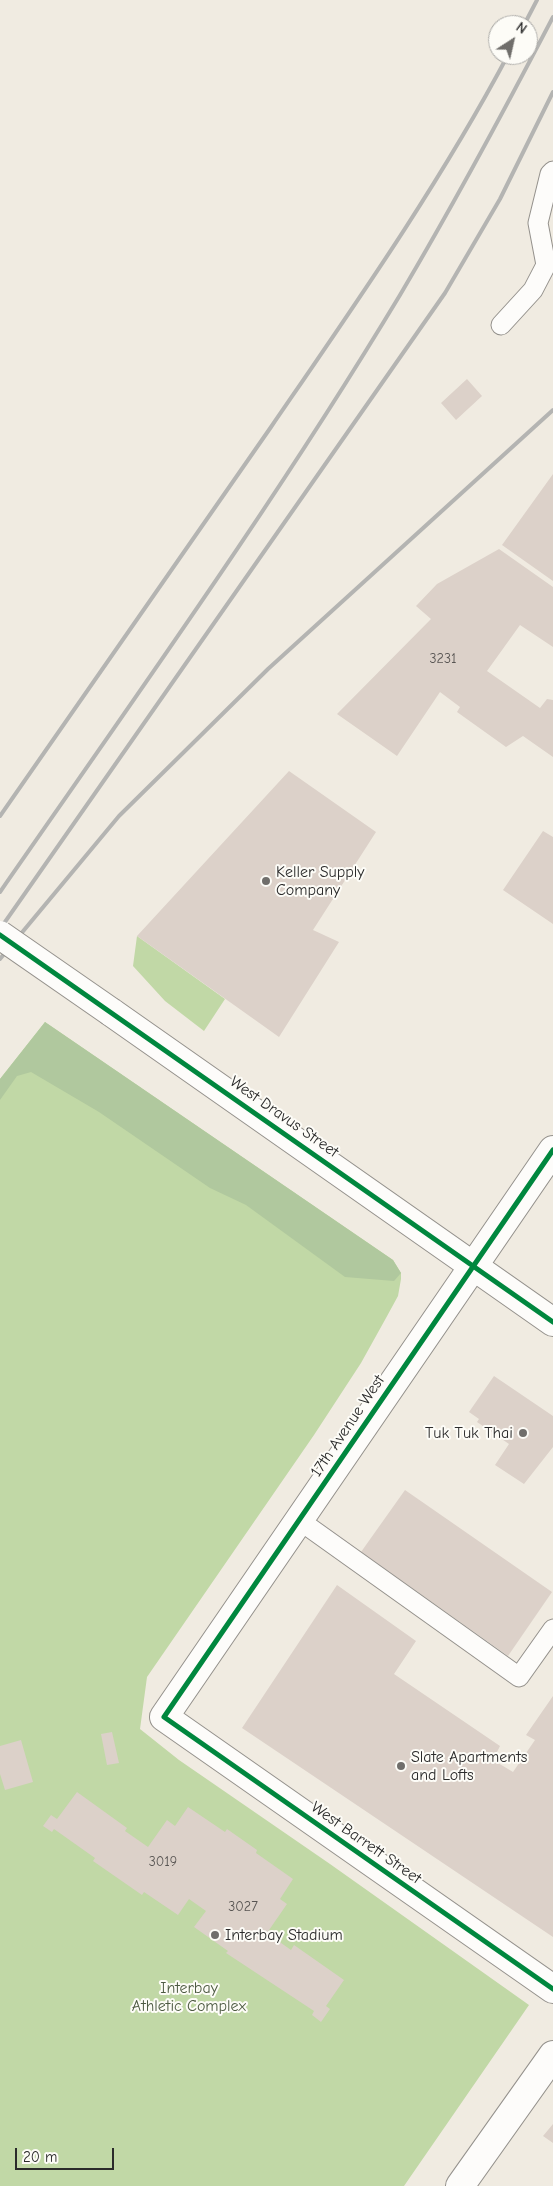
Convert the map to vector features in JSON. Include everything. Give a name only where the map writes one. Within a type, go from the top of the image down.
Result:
[{"type":"street","name":"West Dravus Street","points":[[0,935],[553,1322]]},
{"type":"street","name":"17th Avenue West","points":[[164,1717],[472,1265],[553,1150]]},
{"type":"street","name":"West Barrett Street","points":[[164,1717],[553,1990]]},
{"type":"street","points":[[460,2186],[553,2055]]},
{"type":"lane","points":[[501,325],[533,290],[546,265],[538,223],[550,174],[553,171]]},
{"type":"lane","points":[[299,1520],[519,1678],[553,1628]]},
{"type":"green space","points":[[137,936],[225,999],[204,1031],[165,1001],[133,966]]},
{"type":"green space","name":"Interbay Athletic Complex","points":[[45,1022],[393,1260],[401,1273],[398,1296],[361,1363],[314,1435],[147,1677],[140,1729],[179,1760],[529,2005],[404,2186],[0,2186],[0,1079]]},
{"type":"green space","points":[[45,1022],[393,1260],[401,1273],[394,1281],[345,1277],[246,1205],[210,1188],[99,1112],[31,1072],[17,1076],[0,1100],[0,1079]]},
{"type":"building","points":[[467,379],[482,396],[456,420],[441,403]]},
{"type":"building","points":[[553,474],[553,581],[502,545]]},
{"type":"building","points":[[499,549],[553,587],[553,647],[520,625],[487,671],[540,708],[547,699],[553,700],[553,757],[523,736],[506,747],[457,712],[460,707],[440,692],[397,756],[337,714],[431,619],[416,606],[437,584]]},
{"type":"building","name":"Keller Supply Company","points":[[289,771],[376,832],[313,930],[339,942],[279,1037],[137,936]]},
{"type":"building","points":[[543,831],[553,837],[553,924],[503,890]]},
{"type":"building","name":"Tuk Tuk Thai","points":[[494,1376],[553,1416],[553,1447],[524,1484],[495,1465],[509,1444],[477,1422],[479,1419],[469,1412]]},
{"type":"building","points":[[405,1490],[552,1592],[508,1656],[361,1552]]},
{"type":"building","name":"Slate Apartments and Lofts","points":[[337,1585],[416,1641],[394,1674],[500,1746],[493,1760],[513,1772],[535,1740],[526,1735],[553,1696],[553,1937],[242,1728]]},
{"type":"building","points":[[112,1732],[119,1763],[107,1765],[101,1734]]},
{"type":"building","points":[[21,1740],[33,1782],[5,1790],[0,1774],[0,1746]]},
{"type":"building","name":"Interbay Stadium","points":[[77,1792],[127,1828],[125,1831],[148,1847],[167,1820],[175,1826],[188,1807],[225,1832],[227,1829],[257,1850],[256,1853],[293,1879],[280,1899],[287,1904],[267,1933],[291,1950],[294,1945],[344,1980],[326,2006],[330,2009],[321,2022],[312,2015],[314,2011],[226,1953],[228,1951],[194,1927],[206,1911],[189,1899],[178,1915],[144,1892],[142,1895],[93,1861],[95,1858],[54,1829],[52,1832],[43,1826],[51,1815],[57,1819]]},
{"type":"building","points":[[553,2124],[553,2143],[543,2136]]},
{"type":"railway","points":[[529,15],[537,0]]},
{"type":"railway","points":[[0,892],[205,597],[353,372],[440,226],[553,17]]},
{"type":"railway","points":[[0,816],[302,382],[395,244],[454,151],[502,65]]},
{"type":"railway","points":[[0,929],[445,293],[500,199],[553,92]]},
{"type":"railway","points":[[0,959],[119,816],[268,669],[553,410]]},
{"type":"cycle path","points":[[0,935],[553,1322]]},
{"type":"cycle path","points":[[553,1150],[164,1717],[553,1989]]},
{"type":"place","name":"Keller Supply Company","points":[[266,881]]},
{"type":"place","name":"Tuk Tuk Thai","points":[[523,1433]]},
{"type":"place","name":"Slate Apartments and Lofts","points":[[401,1766]]},
{"type":"place","name":"Interbay Stadium","points":[[215,1935]]}]
